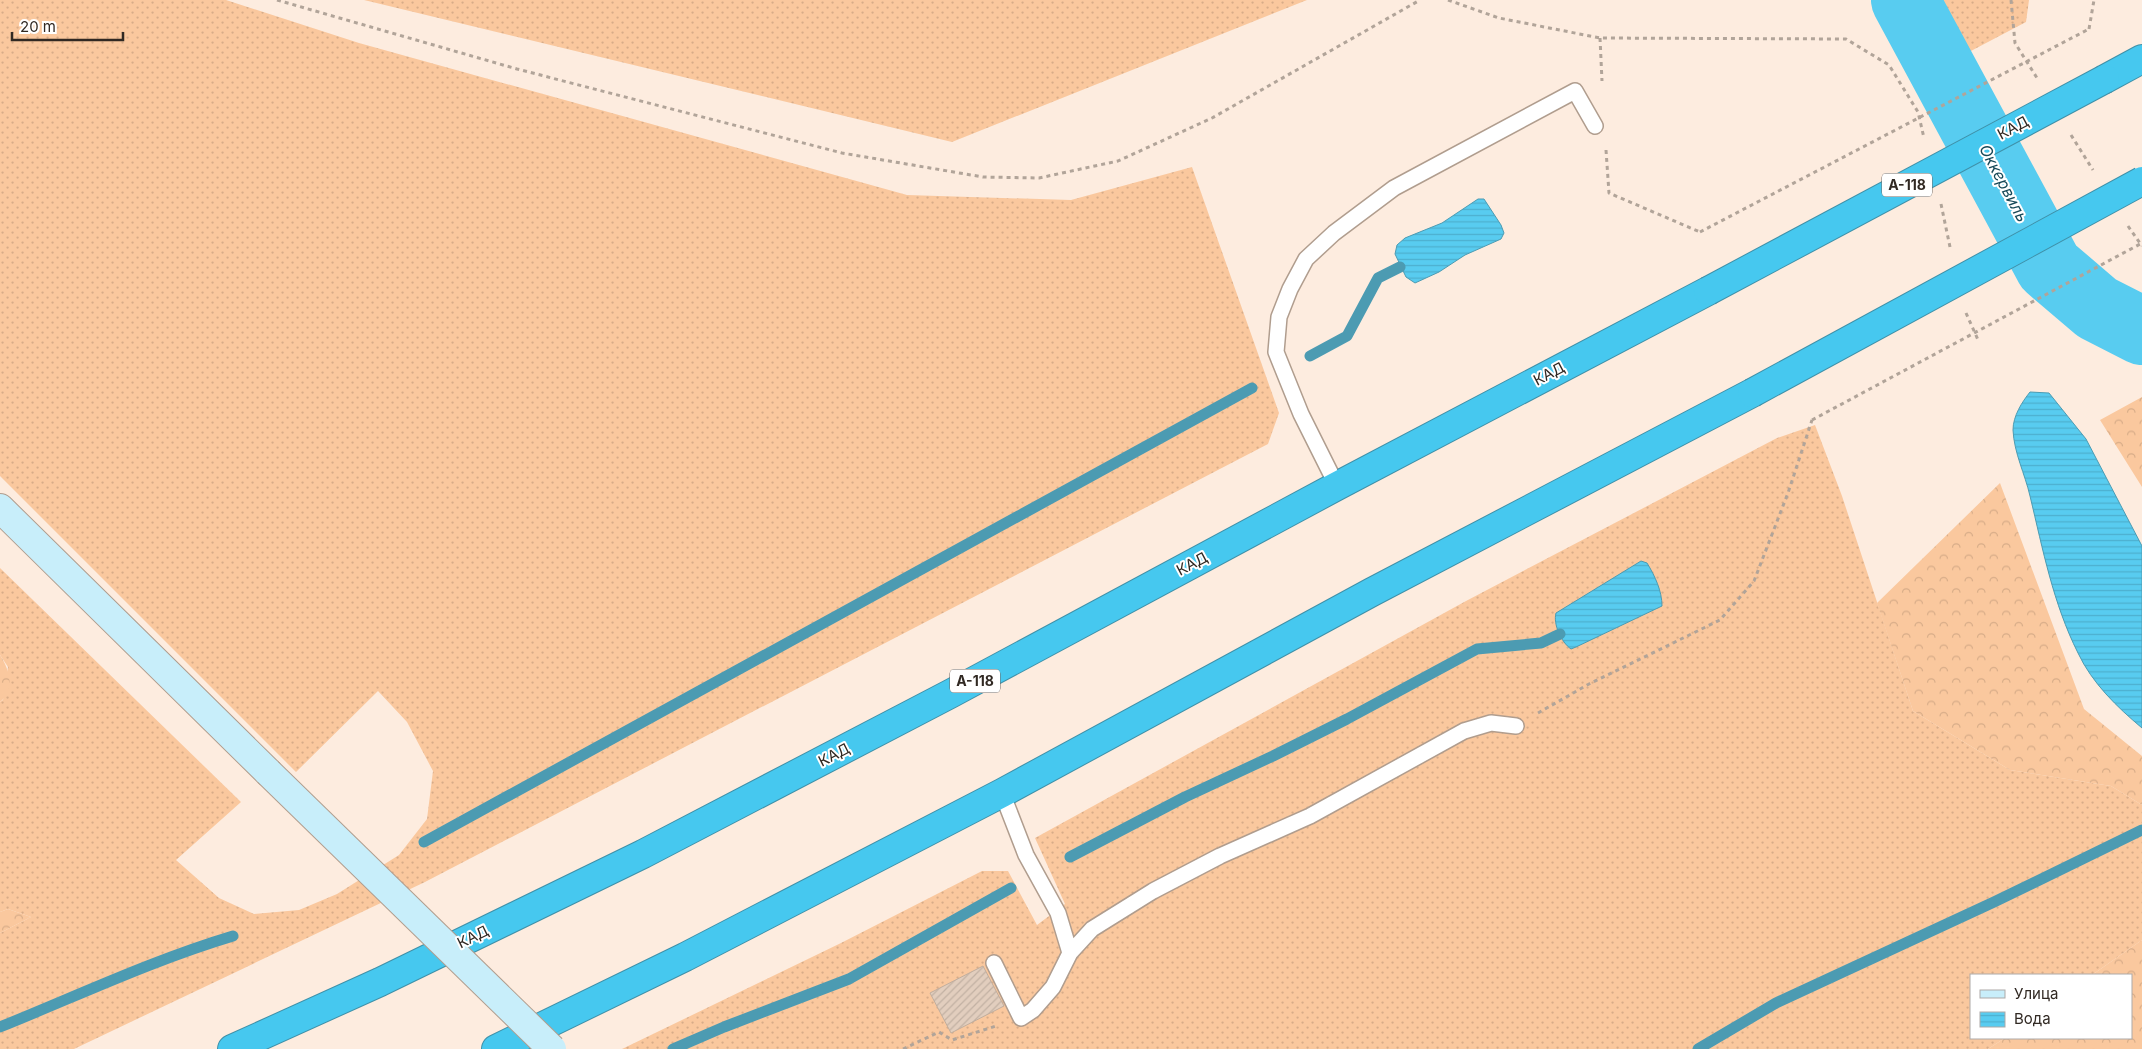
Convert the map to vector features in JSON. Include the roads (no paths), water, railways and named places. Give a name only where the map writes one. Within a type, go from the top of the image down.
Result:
[{"type":"highway","name":"КАД","points":[[232,1049],[380,982],[644,854],[950,694],[1336,486],[1708,291],[2142,59]]},
{"type":"highway","points":[[496,1049],[685,957],[1002,793],[1380,587],[1752,393],[2142,181]]},
{"type":"street","points":[[0,508],[552,1049]]},
{"type":"lane","points":[[1336,486],[1301,414],[1276,352],[1279,317],[1290,289],[1306,259],[1334,233],[1394,188],[1576,91],[1595,126]]},
{"type":"lane","points":[[994,963],[1021,1018],[1033,1010],[1053,987],[1070,952],[1092,929],[1153,891],[1220,856],[1310,816],[1464,731],[1491,722],[1516,726]]},
{"type":"lane","points":[[1002,793],[1026,855],[1058,913],[1070,952]]},
{"type":"water","points":[[1478,199],[1484,199],[1501,225],[1504,233],[1501,239],[1465,255],[1439,272],[1415,283],[1406,277],[1395,254],[1397,245],[1405,238],[1442,223]]},
{"type":"water","points":[[2030,392],[2049,393],[2086,439],[2142,546],[2142,728],[2114,703],[2090,674],[2069,634],[2055,596],[2014,439],[2013,425],[2016,414]]},
{"type":"water","points":[[1641,561],[1647,563],[1655,578],[1661,595],[1662,606],[1571,649],[1567,646],[1559,632],[1555,617],[1556,613]]},
{"type":"waterway","name":"Оккервиль","points":[[1905,0],[2049,267],[2097,308],[2142,331]]},
{"type":"waterway","points":[[1310,356],[1347,336],[1378,278],[1400,267]]},
{"type":"waterway","points":[[424,842],[1252,388]]},
{"type":"waterway","points":[[1070,857],[1185,797],[1347,719],[1477,649],[1541,643],[1560,634]]},
{"type":"waterway","points":[[1698,1049],[1776,1003],[1994,902],[2142,830]]},
{"type":"waterway","points":[[673,1049],[724,1027],[849,979],[1011,888]]},
{"type":"waterway","points":[[0,1027],[144,967],[233,936]]}]
